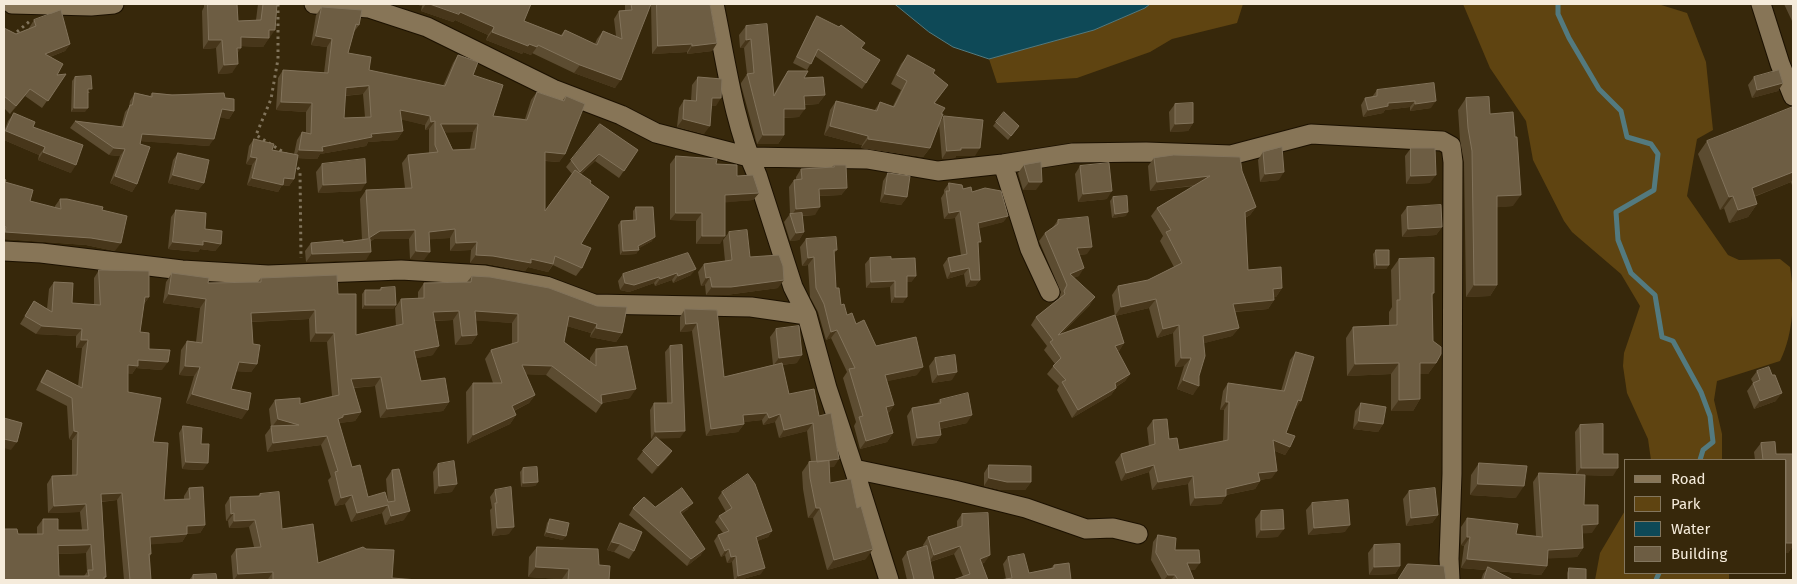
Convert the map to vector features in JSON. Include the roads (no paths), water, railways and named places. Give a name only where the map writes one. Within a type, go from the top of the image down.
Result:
[{"type":"street","points":[[12,4],[91,6],[114,4]]},
{"type":"street","points":[[314,4],[369,8],[427,27],[553,88],[621,115],[656,133],[749,157],[799,156],[867,159],[938,171],[1004,164],[1073,153],[1231,154],[1310,134],[1442,141],[1451,146],[1453,172],[1450,580]]},
{"type":"street","points":[[714,4],[736,109],[749,157],[757,174],[793,286],[807,315],[827,388],[888,580]]},
{"type":"street","points":[[1761,4],[1780,64],[1793,96]]},
{"type":"street","points":[[1004,164],[1030,249],[1050,292]]},
{"type":"street","points":[[4,251],[41,253],[182,270],[268,275],[401,270],[485,275],[546,286],[594,304],[751,307],[807,315]]},
{"type":"street","points":[[854,469],[954,490],[1017,506],[1086,529],[1113,528],[1138,534]]},
{"type":"water","points":[[895,4],[1150,4],[1145,8],[1094,30],[989,59],[953,47],[929,32]]},
{"type":"waterway","points":[[1558,4],[1558,14],[1569,38],[1599,89],[1621,111],[1627,137],[1651,144],[1658,154],[1654,190],[1616,212],[1618,240],[1631,273],[1655,295],[1662,337],[1673,341],[1701,392],[1710,416],[1713,442],[1703,450],[1700,459]]},
{"type":"waterway","points":[[1656,580],[1659,574]]}]
